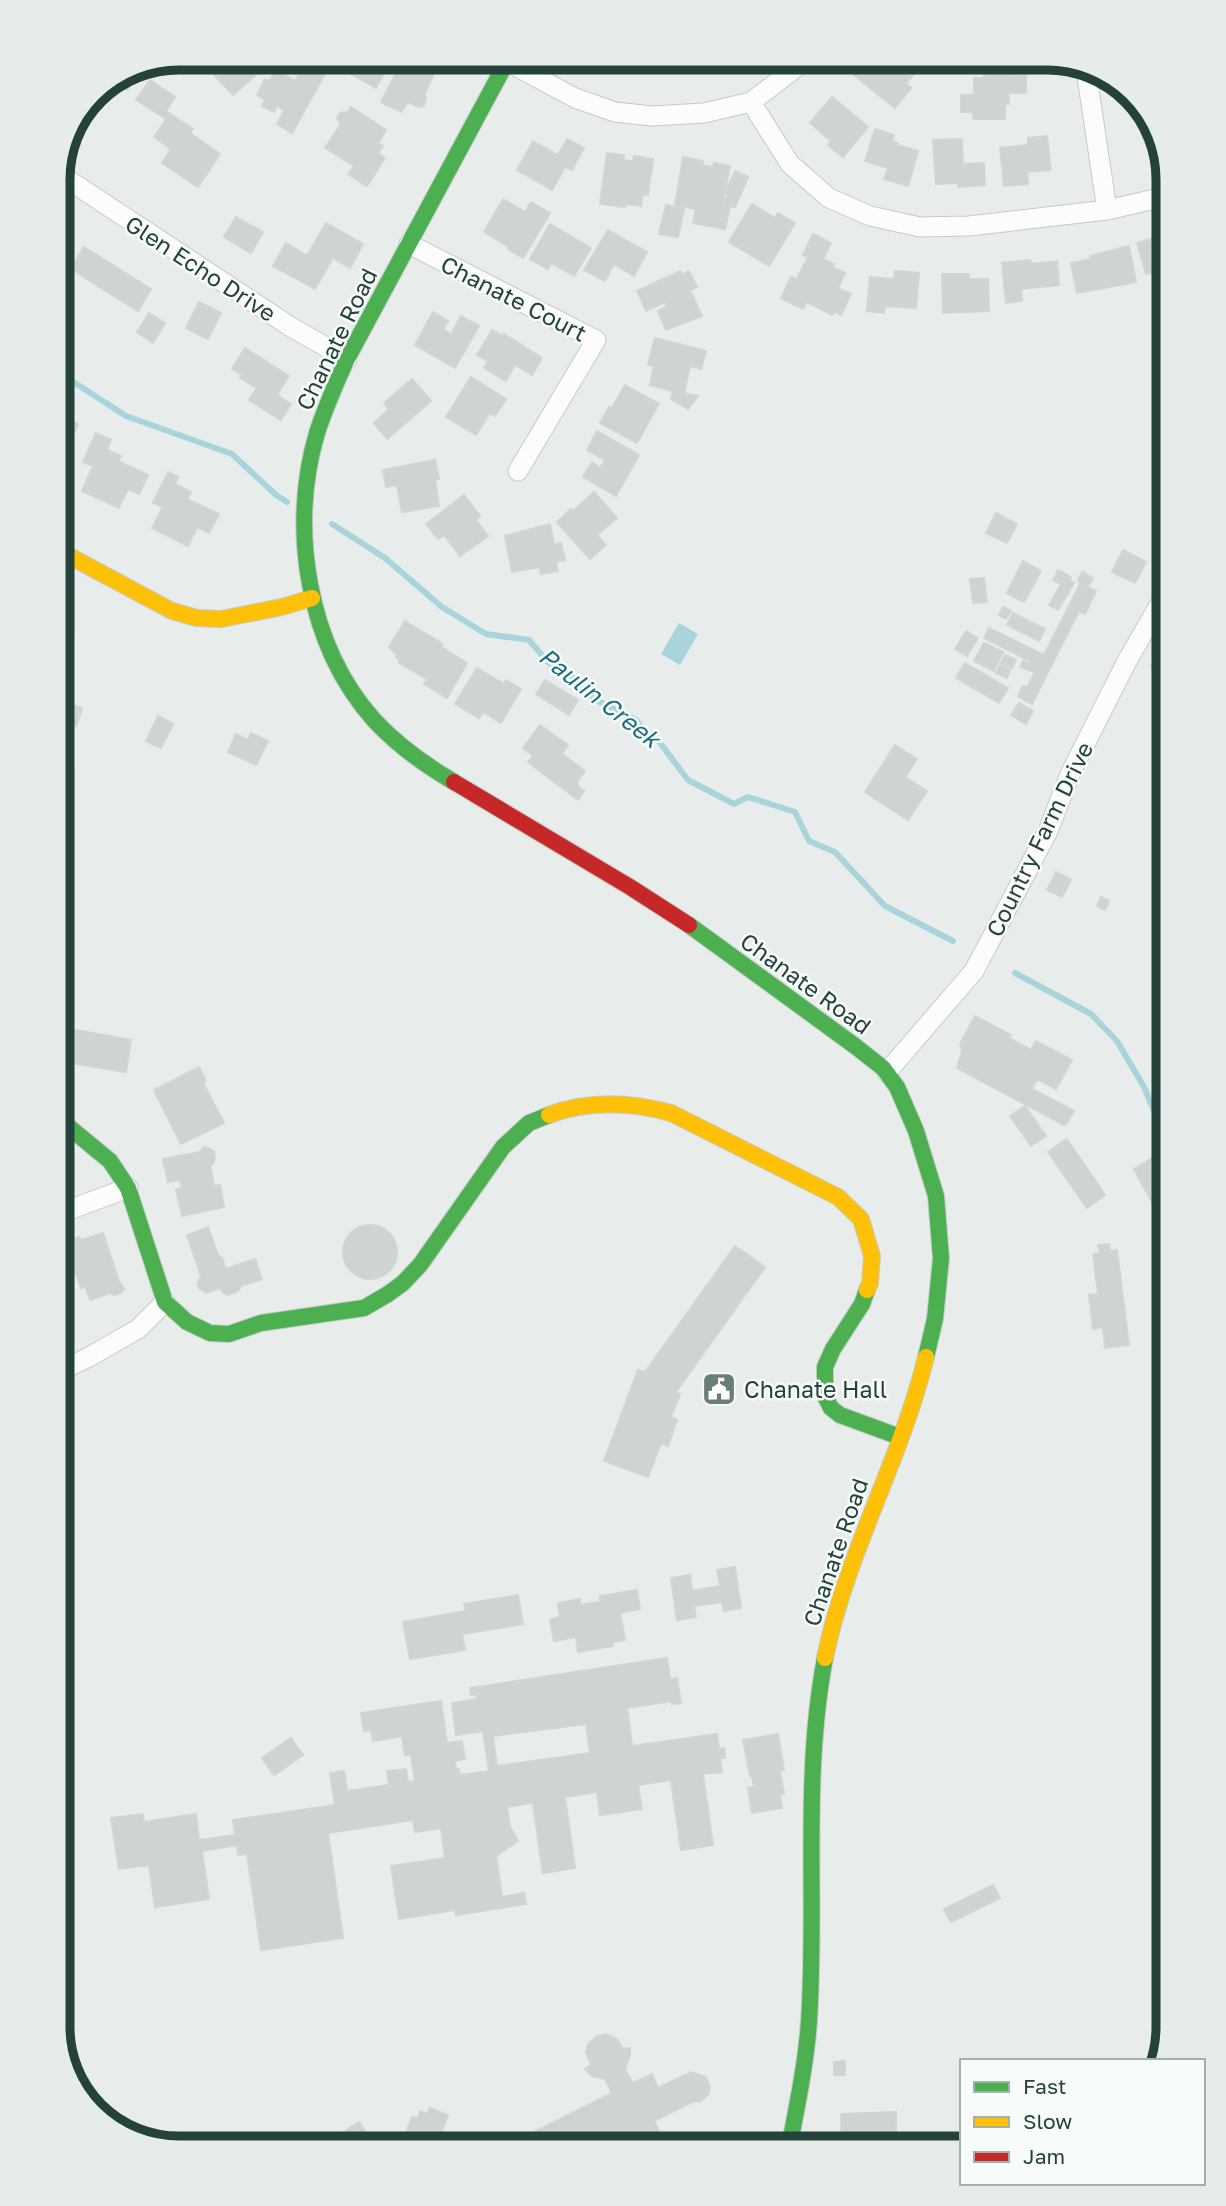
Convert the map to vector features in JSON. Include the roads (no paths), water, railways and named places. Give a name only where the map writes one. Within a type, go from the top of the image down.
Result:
[{"type":"street","name":"Chanate Road","points":[[504,70],[347,359],[320,420],[308,472],[304,556],[312,598],[329,646],[363,708],[384,730],[416,756],[451,780],[664,907],[841,1035],[887,1072],[900,1093],[928,1161],[939,1213],[943,1249],[940,1294],[924,1371],[838,1608],[820,1687],[812,1754],[810,1960],[805,2066],[791,2136]]},
{"type":"street","points":[[521,70],[575,98],[615,112],[652,116],[704,113],[751,102],[793,70]]},
{"type":"street","points":[[1087,77],[1107,210]]},
{"type":"street","points":[[751,102],[790,164],[829,198],[870,216],[920,227],[969,226],[1107,210],[1156,199]]},
{"type":"street","name":"Glen Echo Drive","points":[[70,181],[291,327],[347,359]]},
{"type":"street","name":"Chanate Court","points":[[409,244],[596,340],[518,471]]},
{"type":"street","points":[[70,556],[172,611],[197,618],[221,619],[312,598]]},
{"type":"street","name":"Country Farm Drive","points":[[887,1072],[974,971],[1048,831],[1077,760],[1127,661],[1156,611]]},
{"type":"street","points":[[70,1126],[110,1161],[128,1188],[165,1302],[187,1322],[210,1333],[229,1334],[261,1323],[364,1308],[403,1283],[420,1265],[503,1147],[529,1124],[560,1111],[603,1103],[641,1105],[671,1113],[838,1196],[861,1219],[872,1256],[870,1283],[862,1304],[833,1349],[825,1367],[825,1396],[831,1408],[840,1415],[900,1437]]},
{"type":"street","points":[[70,1210],[128,1188]]},
{"type":"street","points":[[70,1366],[138,1329],[165,1302]]},
{"type":"water","points":[[679,623],[698,634],[680,665],[661,654]]},
{"type":"waterway","name":"Paulin Creek","points":[[70,380],[126,416],[232,454],[287,502]]},
{"type":"waterway","name":"Paulin Creek","points":[[332,524],[385,558],[442,607],[486,634],[529,640],[549,663],[577,680],[594,699],[636,720],[658,740],[688,780],[734,804],[748,797],[795,812],[809,841],[835,852],[885,906],[953,941]]},
{"type":"waterway","name":"Paulin Creek","points":[[1015,973],[1091,1014],[1117,1041],[1144,1087],[1156,1116]]},
{"type":"place","name":"Chanate Hall","points":[[719,1389]]}]
